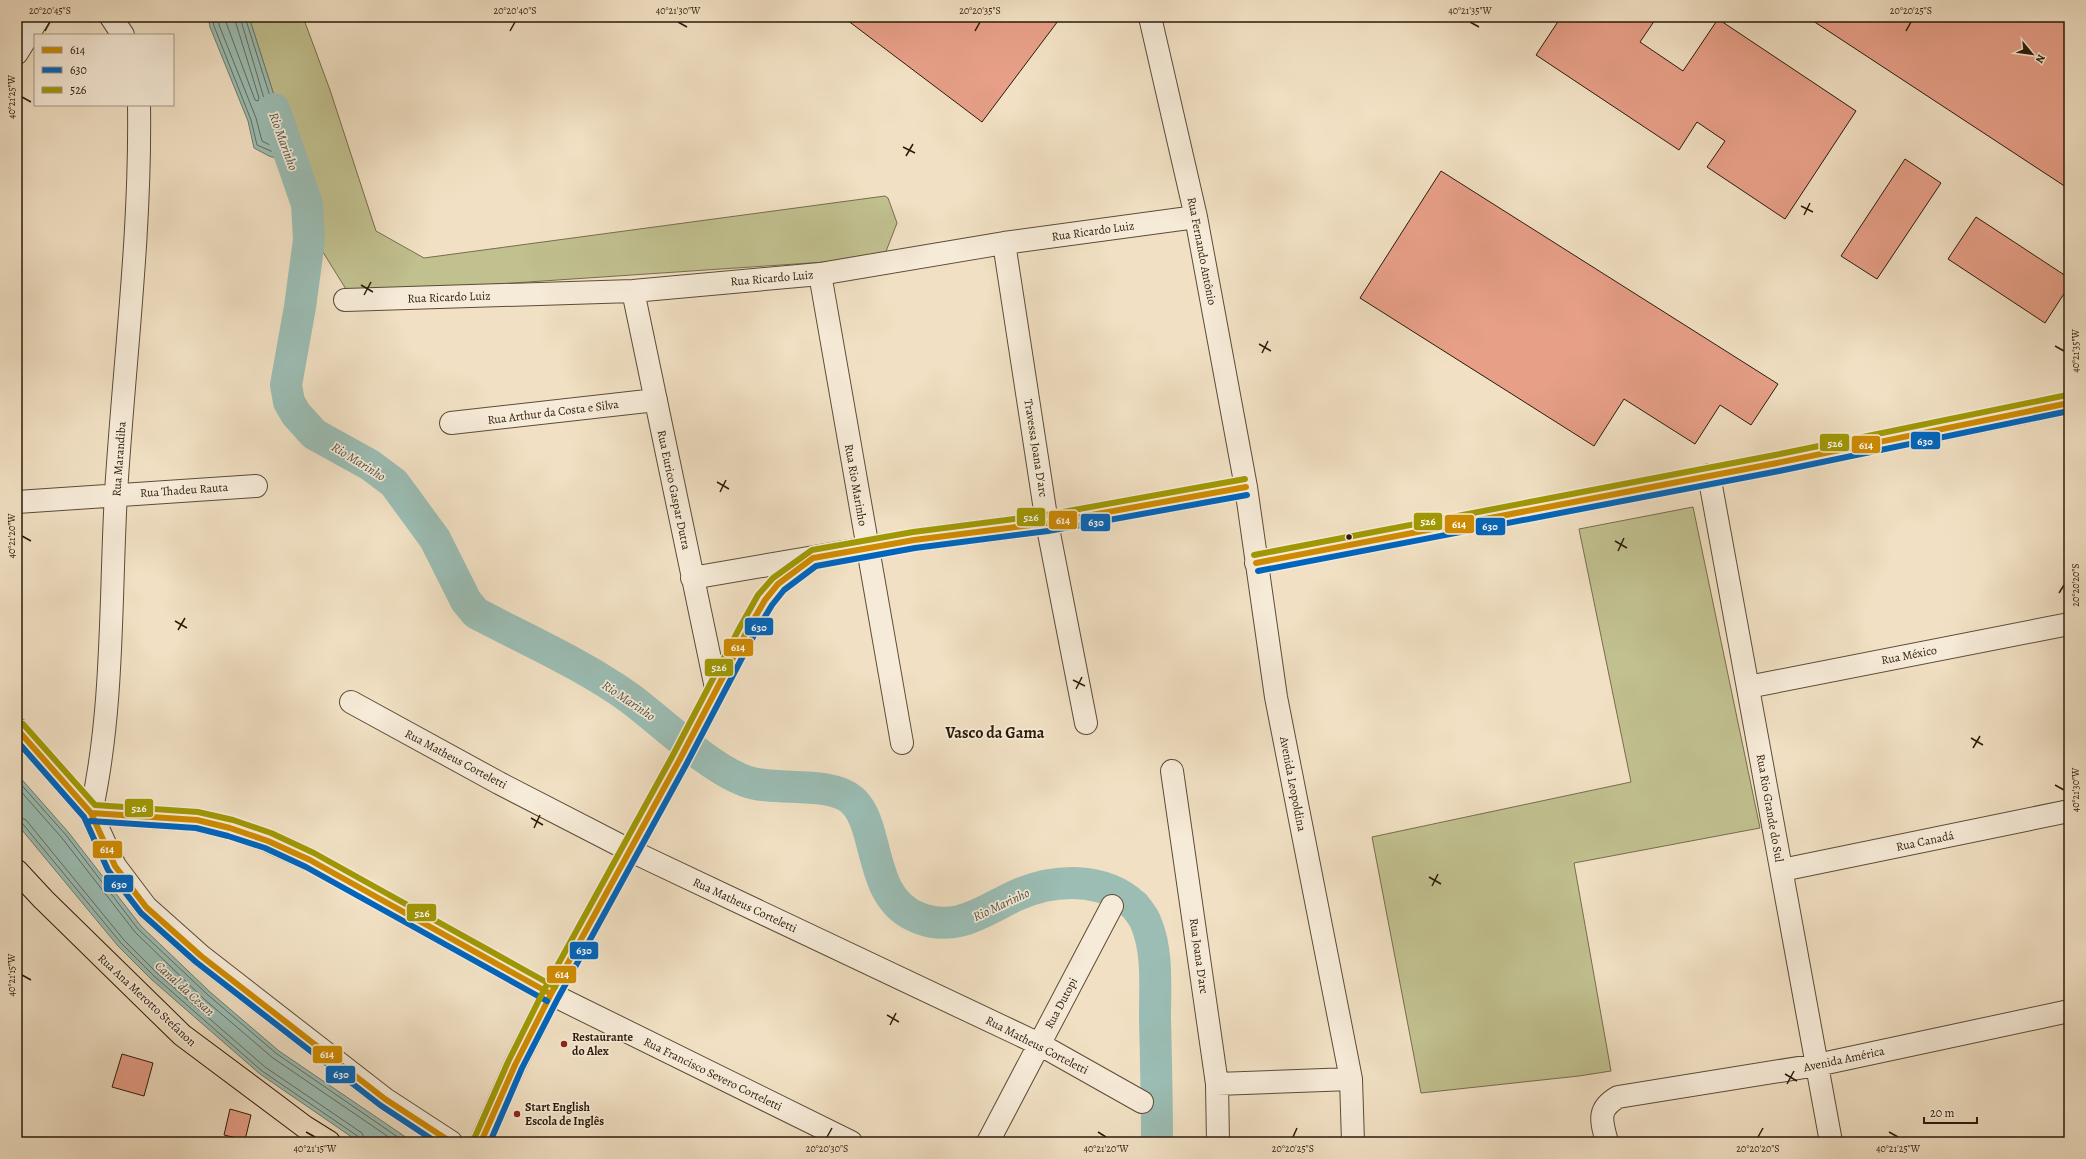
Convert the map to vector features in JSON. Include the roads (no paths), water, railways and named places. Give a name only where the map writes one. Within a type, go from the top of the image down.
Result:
[{"type":"main road","name":"Rua Ana Merotto Stefanon","points":[[17,871],[43,899],[182,1035],[305,1127],[329,1142]]},
{"type":"street","points":[[17,53],[39,17]]},
{"type":"street","points":[[111,17],[122,34]]},
{"type":"street","name":"Rua Fernando Antônio","points":[[1150,17],[1196,217],[1246,487]]},
{"type":"street","name":"Rua Marandiba","points":[[91,813],[101,770],[106,727],[116,494],[140,161],[139,106]]},
{"type":"street","name":"Rua Ricardo Luiz","points":[[345,300],[634,290],[820,274],[1004,243],[1196,217]]},
{"type":"street","name":"Travessa Joana D'arc","points":[[1004,243],[1047,523],[1086,723]]},
{"type":"street","name":"Rua Rio Marinho","points":[[820,274],[902,743]]},
{"type":"street","name":"Rua Eurico Gaspar Dutra","points":[[634,290],[692,578],[716,688]]},
{"type":"street","name":"Rua Arthur da Costa e Silva","points":[[451,423],[656,400]]},
{"type":"street","points":[[1256,563],[1389,539],[1709,475],[1777,463],[2069,403]]},
{"type":"street","name":"Rua Rio Grande do Sul","points":[[1709,475],[1831,1142]]},
{"type":"street","name":"Rua Thadeu Rauta","points":[[17,502],[116,494],[256,486]]},
{"type":"street","points":[[692,578],[914,540],[1047,523],[1246,487]]},
{"type":"street","name":"Avenida Leopoldina","points":[[1246,487],[1276,697],[1351,1079],[1353,1142]]},
{"type":"street","points":[[481,1142],[514,1065],[551,994],[765,600],[778,584],[813,558]]},
{"type":"street","name":"Rua México","points":[[1748,687],[2069,624]]},
{"type":"street","name":"Rua Matheus Corteletti","points":[[351,702],[499,783],[629,850],[1039,1044],[1142,1102]]},
{"type":"street","points":[[17,729],[91,813],[107,850],[127,884],[146,907],[201,956],[385,1098],[451,1142]]},
{"type":"street","name":"Rua Joana D'arc","points":[[1172,771],[1217,1084],[1218,1142]]},
{"type":"street","name":"Rua Canadá","points":[[1782,870],[2069,811]]},
{"type":"street","name":"Rua Francisco Severo Corteletti","points":[[91,813],[197,820],[230,828],[268,841],[310,860],[551,994],[852,1142]]},
{"type":"street","points":[[107,850],[115,831],[127,816]]},
{"type":"street","name":"Rua Dutopi","points":[[988,1142],[1112,906]]},
{"type":"street","name":"Avenida América","points":[[1607,1142],[1602,1115],[1607,1103],[1618,1096],[1817,1066],[2069,1011]]},
{"type":"street","points":[[1217,1084],[1351,1079]]},
{"type":"water","points":[[208,17],[249,17],[279,111],[288,149],[279,159],[269,156],[254,148],[248,121],[210,27]]},
{"type":"water","name":"Canal da Cesan","points":[[17,774],[69,833],[141,926],[210,992],[279,1051],[413,1142],[359,1142],[260,1074],[151,979],[118,946],[17,824]]},
{"type":"waterway","name":"Rio Marinho","points":[[274,109],[307,204],[309,240],[300,307],[286,385],[289,402],[296,414],[314,434],[370,465],[394,483],[435,539],[466,601],[476,613],[555,653],[594,675],[631,699],[686,744],[716,766],[745,781],[771,786],[829,790],[842,794],[852,800],[861,811],[865,819],[879,870],[884,882],[890,894],[907,912],[919,918],[933,922],[946,923],[958,921],[982,913],[1017,895],[1031,890],[1047,886],[1078,883],[1108,889],[1122,896],[1135,906],[1143,916],[1146,923],[1150,934],[1154,957],[1157,1142]]},
{"type":"place","name":"Restaurante do Alex","points":[[564,1044]]},
{"type":"place","name":"Start English Escola de Inglês","points":[[517,1114]]},
{"type":"district","name":"Vasco da Gama","points":[[995,732]]}]
